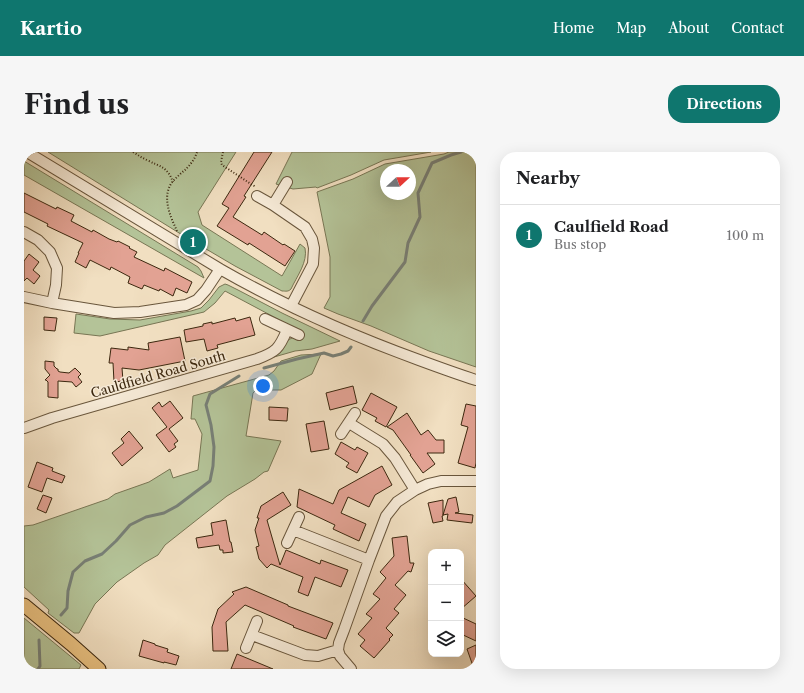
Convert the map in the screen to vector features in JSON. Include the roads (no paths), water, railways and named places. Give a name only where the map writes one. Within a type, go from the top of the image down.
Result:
[{"type":"main road","points":[[24,605],[99,669]]},
{"type":"street","points":[[27,152],[220,269],[314,318],[386,348],[476,380]]},
{"type":"street","points":[[273,205],[287,182]]},
{"type":"street","points":[[257,196],[305,227],[312,239],[314,248],[313,264],[291,306]]},
{"type":"street","points":[[24,232],[38,240],[50,252],[57,268],[56,285],[52,303]]},
{"type":"street","points":[[24,297],[114,313],[140,312],[186,305],[197,300],[206,290],[220,269]]},
{"type":"street","points":[[265,319],[300,335]]},
{"type":"street","name":"Cauldfield Road South","points":[[24,428],[52,418],[257,359],[272,353],[279,347],[287,330]]},
{"type":"street","points":[[341,434],[356,413]]},
{"type":"street","points":[[349,423],[384,444],[395,458],[415,490]]},
{"type":"street","points":[[351,669],[340,656],[338,643],[386,516],[397,502],[415,490],[428,484],[441,481],[476,481]]},
{"type":"street","points":[[287,543],[298,517]]},
{"type":"street","points":[[293,530],[369,560]]},
{"type":"street","points":[[246,648],[257,621]]},
{"type":"street","points":[[252,635],[304,655],[318,656],[338,650]]},
{"type":"waterway","points":[[363,321],[372,306],[405,262],[408,243],[420,217],[418,193],[432,163],[461,152]]},
{"type":"waterway","points":[[264,368],[324,353],[333,356],[348,351],[351,347]]},
{"type":"waterway","points":[[61,615],[67,608],[68,591],[73,572],[85,561],[102,554],[130,525],[146,517],[164,513],[177,506],[210,481],[213,466],[214,447],[206,405],[210,394],[239,376]]},
{"type":"waterway","points":[[38,669],[40,666],[39,640]]},
{"type":"place","name":"Caulfield Road","points":[[193,242]]}]
